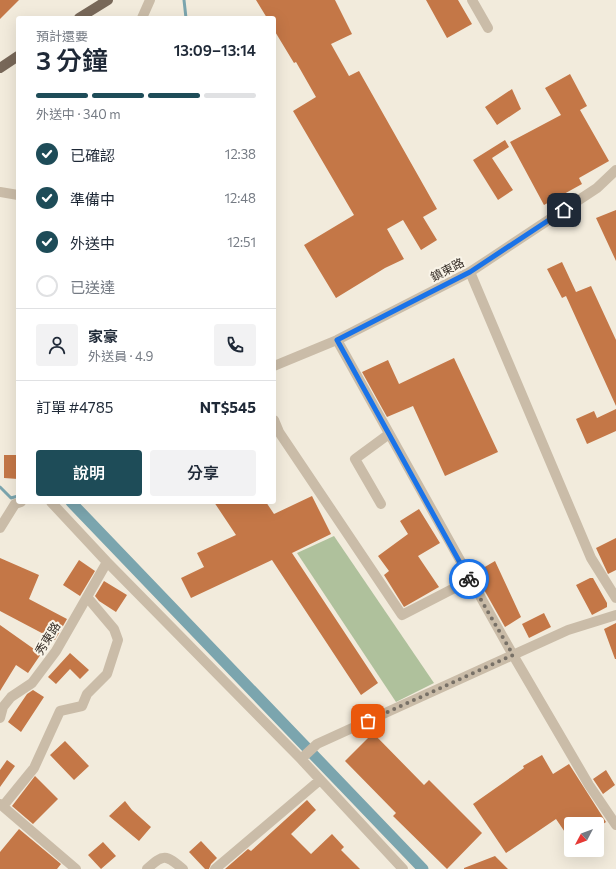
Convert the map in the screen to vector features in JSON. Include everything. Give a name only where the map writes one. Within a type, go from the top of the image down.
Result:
[{"type":"main road","points":[[82,16],[108,0]]},
{"type":"main road","points":[[0,68],[16,57]]},
{"type":"street","points":[[143,16],[150,0]]},
{"type":"street","points":[[472,0],[488,28]]},
{"type":"street","name":"鎮東路","points":[[276,365],[337,340],[470,272],[597,188],[616,170]]},
{"type":"street","points":[[0,192],[16,195]]},
{"type":"street","points":[[470,272],[591,558],[616,598]]},
{"type":"street","points":[[337,340],[513,655],[589,785],[616,825]]},
{"type":"street","points":[[276,425],[279,432],[402,616],[470,580]]},
{"type":"street","points":[[381,504],[355,459],[389,434]]},
{"type":"street","points":[[0,528],[16,504]]},
{"type":"street","points":[[53,504],[107,562],[304,756],[320,780],[403,869]]},
{"type":"street","name":"秀東路","points":[[0,718],[1,706],[32,682],[56,651],[107,562]]},
{"type":"street","points":[[76,869],[2,805],[34,768],[60,711],[82,706],[87,694],[107,674],[118,640],[114,629],[87,597]]},
{"type":"street","points":[[304,756],[317,744],[568,630],[616,615]]},
{"type":"street","points":[[215,869],[320,780]]},
{"type":"street","points":[[147,869],[155,862],[166,857],[170,858],[183,869]]},
{"type":"street","points":[[224,862],[232,869]]},
{"type":"green space","points":[[334,536],[434,683],[396,702],[297,553]]},
{"type":"building","points":[[0,0],[19,0],[0,19]]},
{"type":"building","points":[[256,0],[335,0],[352,34],[331,44],[349,76],[359,71],[437,209],[423,217],[437,240],[421,250],[403,220],[387,229],[404,259],[385,268],[336,298],[304,245],[354,215],[293,111],[316,97],[296,62],[294,63],[276,33],[276,16],[266,16]]},
{"type":"building","points":[[426,0],[458,0],[472,24],[447,38]]},
{"type":"building","points":[[570,74],[587,106],[580,110],[609,161],[579,178],[582,184],[544,205],[510,142],[561,115],[545,88]]},
{"type":"building","points":[[512,89],[521,109],[497,125],[485,107]]},
{"type":"building","points":[[505,140],[509,147],[492,158],[513,190],[498,200],[473,160]]},
{"type":"building","points":[[616,210],[616,261],[596,218]]},
{"type":"building","points":[[562,262],[576,292],[591,286],[616,340],[616,406],[566,296],[562,298],[547,269]]},
{"type":"building","points":[[454,358],[498,452],[445,476],[413,406],[387,417],[362,372],[388,360],[399,384]]},
{"type":"building","points":[[616,409],[616,431],[587,444],[576,419],[594,411],[597,418]]},
{"type":"building","points":[[4,455],[16,455],[16,479],[4,478]]},
{"type":"building","points":[[312,496],[331,534],[292,553],[378,683],[361,695],[272,560],[191,598],[181,578],[204,567],[197,553],[236,535],[215,504],[267,504],[274,514]]},
{"type":"building","points":[[419,509],[440,543],[418,556],[439,587],[404,607],[384,575],[389,571],[378,556],[408,534],[400,521]]},
{"type":"building","points":[[616,538],[616,570],[608,574],[596,548]]},
{"type":"building","points":[[0,558],[39,575],[29,599],[67,619],[55,640],[0,611]]},
{"type":"building","points":[[79,560],[95,571],[80,596],[63,585]]},
{"type":"building","points":[[495,561],[521,617],[505,627],[478,579],[486,574],[483,568]]},
{"type":"building","points":[[593,578],[607,603],[607,607],[592,615],[576,585]]},
{"type":"building","points":[[104,581],[127,595],[116,612],[99,601],[95,596]]},
{"type":"building","points":[[544,613],[551,627],[529,638],[522,624]]},
{"type":"building","points":[[616,623],[616,659],[615,659],[604,629]]},
{"type":"building","points":[[0,625],[41,654],[28,673],[16,665],[0,691]]},
{"type":"building","points":[[70,653],[89,670],[80,679],[70,669],[56,684],[48,677]]},
{"type":"building","points":[[33,690],[44,697],[21,732],[8,722],[27,694]]},
{"type":"building","points":[[373,733],[424,785],[429,780],[482,833],[447,869],[393,816],[396,813],[345,761]]},
{"type":"building","points":[[65,741],[89,766],[74,780],[50,755]]},
{"type":"building","points":[[542,755],[553,774],[569,764],[603,817],[564,817],[564,831],[556,819],[506,853],[473,804],[524,768],[523,766]]},
{"type":"building","points":[[7,760],[15,766],[0,787],[0,770]]},
{"type":"building","points":[[606,770],[615,785],[603,794],[593,779]]},
{"type":"building","points":[[35,776],[58,799],[33,824],[12,806]]},
{"type":"building","points":[[307,800],[316,810],[291,834],[311,854],[332,834],[344,847],[341,850],[360,869],[225,869],[248,849],[251,851]]},
{"type":"building","points":[[125,801],[132,810],[151,827],[139,841],[109,816]]},
{"type":"building","points":[[19,829],[61,864],[57,869],[0,869],[0,852]]},
{"type":"building","points":[[201,841],[217,858],[211,864],[209,869],[205,869],[189,852]]},
{"type":"building","points":[[103,842],[116,856],[101,869],[88,855]]},
{"type":"building","points":[[495,856],[508,869],[464,869],[464,868]]},
{"type":"waterway","points":[[184,0],[186,16]]},
{"type":"waterway","points":[[0,487],[11,498],[16,497]]},
{"type":"waterway","points":[[73,504],[423,869]]},
{"type":"way so far","points":[[368,721],[513,655],[469,579]]},
{"type":"route","points":[[469,579],[337,340],[470,272],[564,210]]}]
